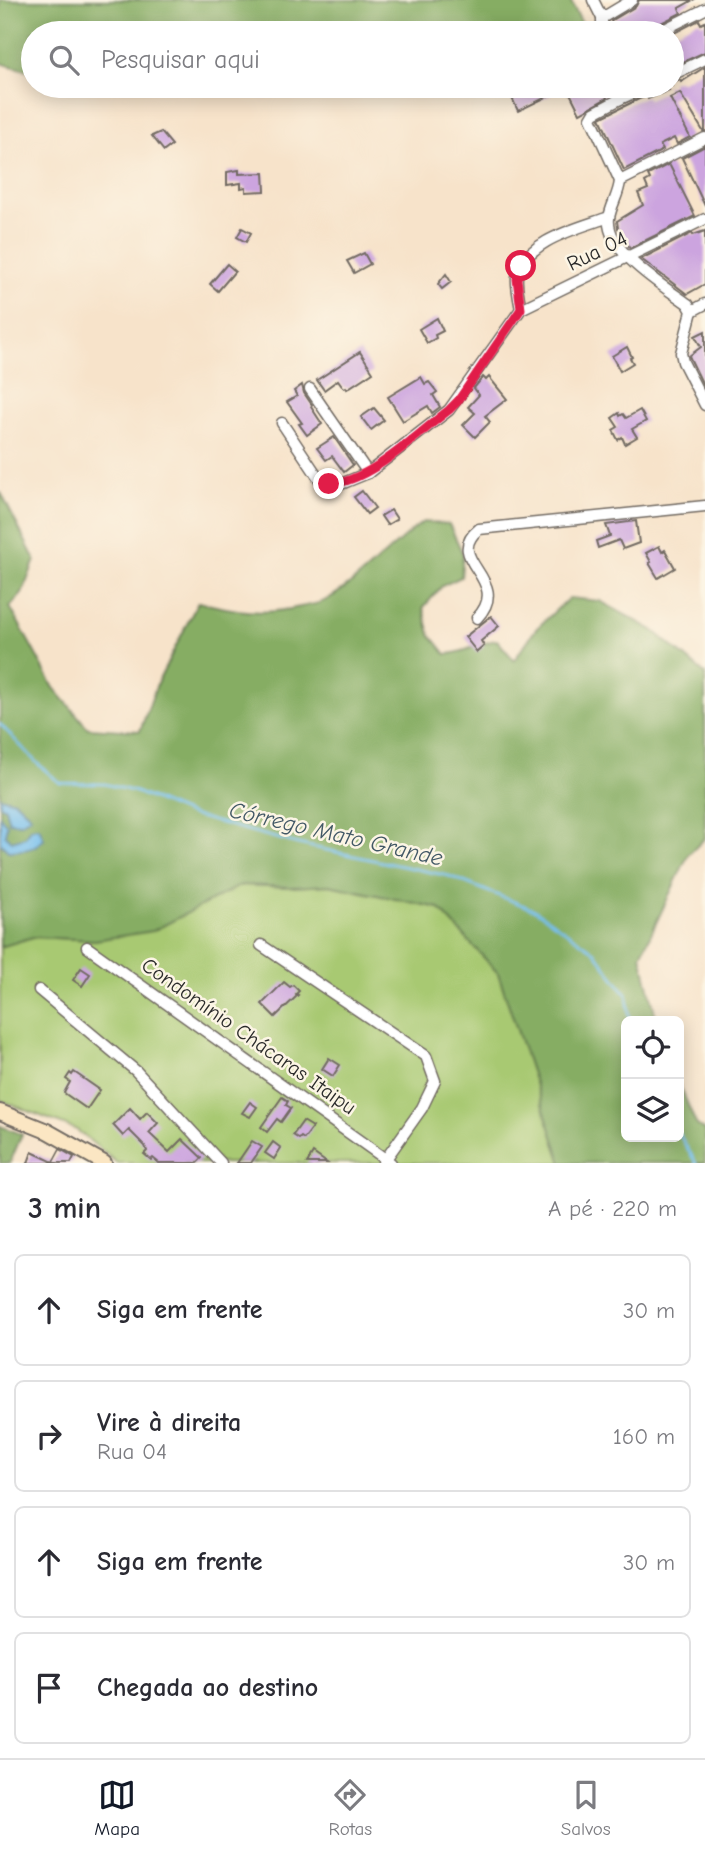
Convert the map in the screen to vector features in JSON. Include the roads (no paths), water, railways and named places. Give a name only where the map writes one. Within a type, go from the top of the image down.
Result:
[{"type":"street","points":[[593,0],[602,21]]},
{"type":"street","points":[[602,18],[632,0]]},
{"type":"street","points":[[681,21],[705,9]]},
{"type":"street","points":[[684,69],[705,59]]},
{"type":"street","points":[[620,99],[594,113],[591,118],[620,181],[609,216],[611,230],[626,258],[688,304],[692,311],[681,353],[705,405]]},
{"type":"street","points":[[620,181],[705,138]]},
{"type":"street","points":[[521,309],[517,279],[530,252],[544,243],[609,216]]},
{"type":"street","name":"Rua 04","points":[[282,423],[320,480],[329,484],[341,484],[368,472],[449,410],[521,309],[705,219]]},
{"type":"street","points":[[692,311],[705,304]]},
{"type":"street","points":[[310,389],[368,472]]},
{"type":"street","points":[[477,618],[486,608],[489,599],[486,586],[468,553],[467,543],[469,537],[479,529],[705,506]]},
{"type":"street","name":"Condomínio Chácaras Itaipu","points":[[87,947],[316,1108],[386,1162],[422,1108],[435,1081],[425,1056],[261,945]]},
{"type":"street","points":[[39,990],[136,1071],[221,1163]]},
{"type":"street","points":[[0,1112],[47,1131],[104,1163]]},
{"type":"water","points":[[0,797],[15,801],[31,816],[21,823],[9,822],[5,808],[0,805]]},
{"type":"water","points":[[0,816],[7,825],[5,835],[12,841],[25,837],[30,828],[39,827],[44,839],[32,848],[8,851],[0,843]]},
{"type":"waterway","name":"Córrego Mato Grande","points":[[0,724],[60,783],[105,784],[136,792],[191,815],[298,844],[449,876],[535,910],[594,951],[627,995],[629,1016]]},
{"type":"waterway","name":"Córrego Mato Grande","points":[[684,1142],[696,1163]]}]
